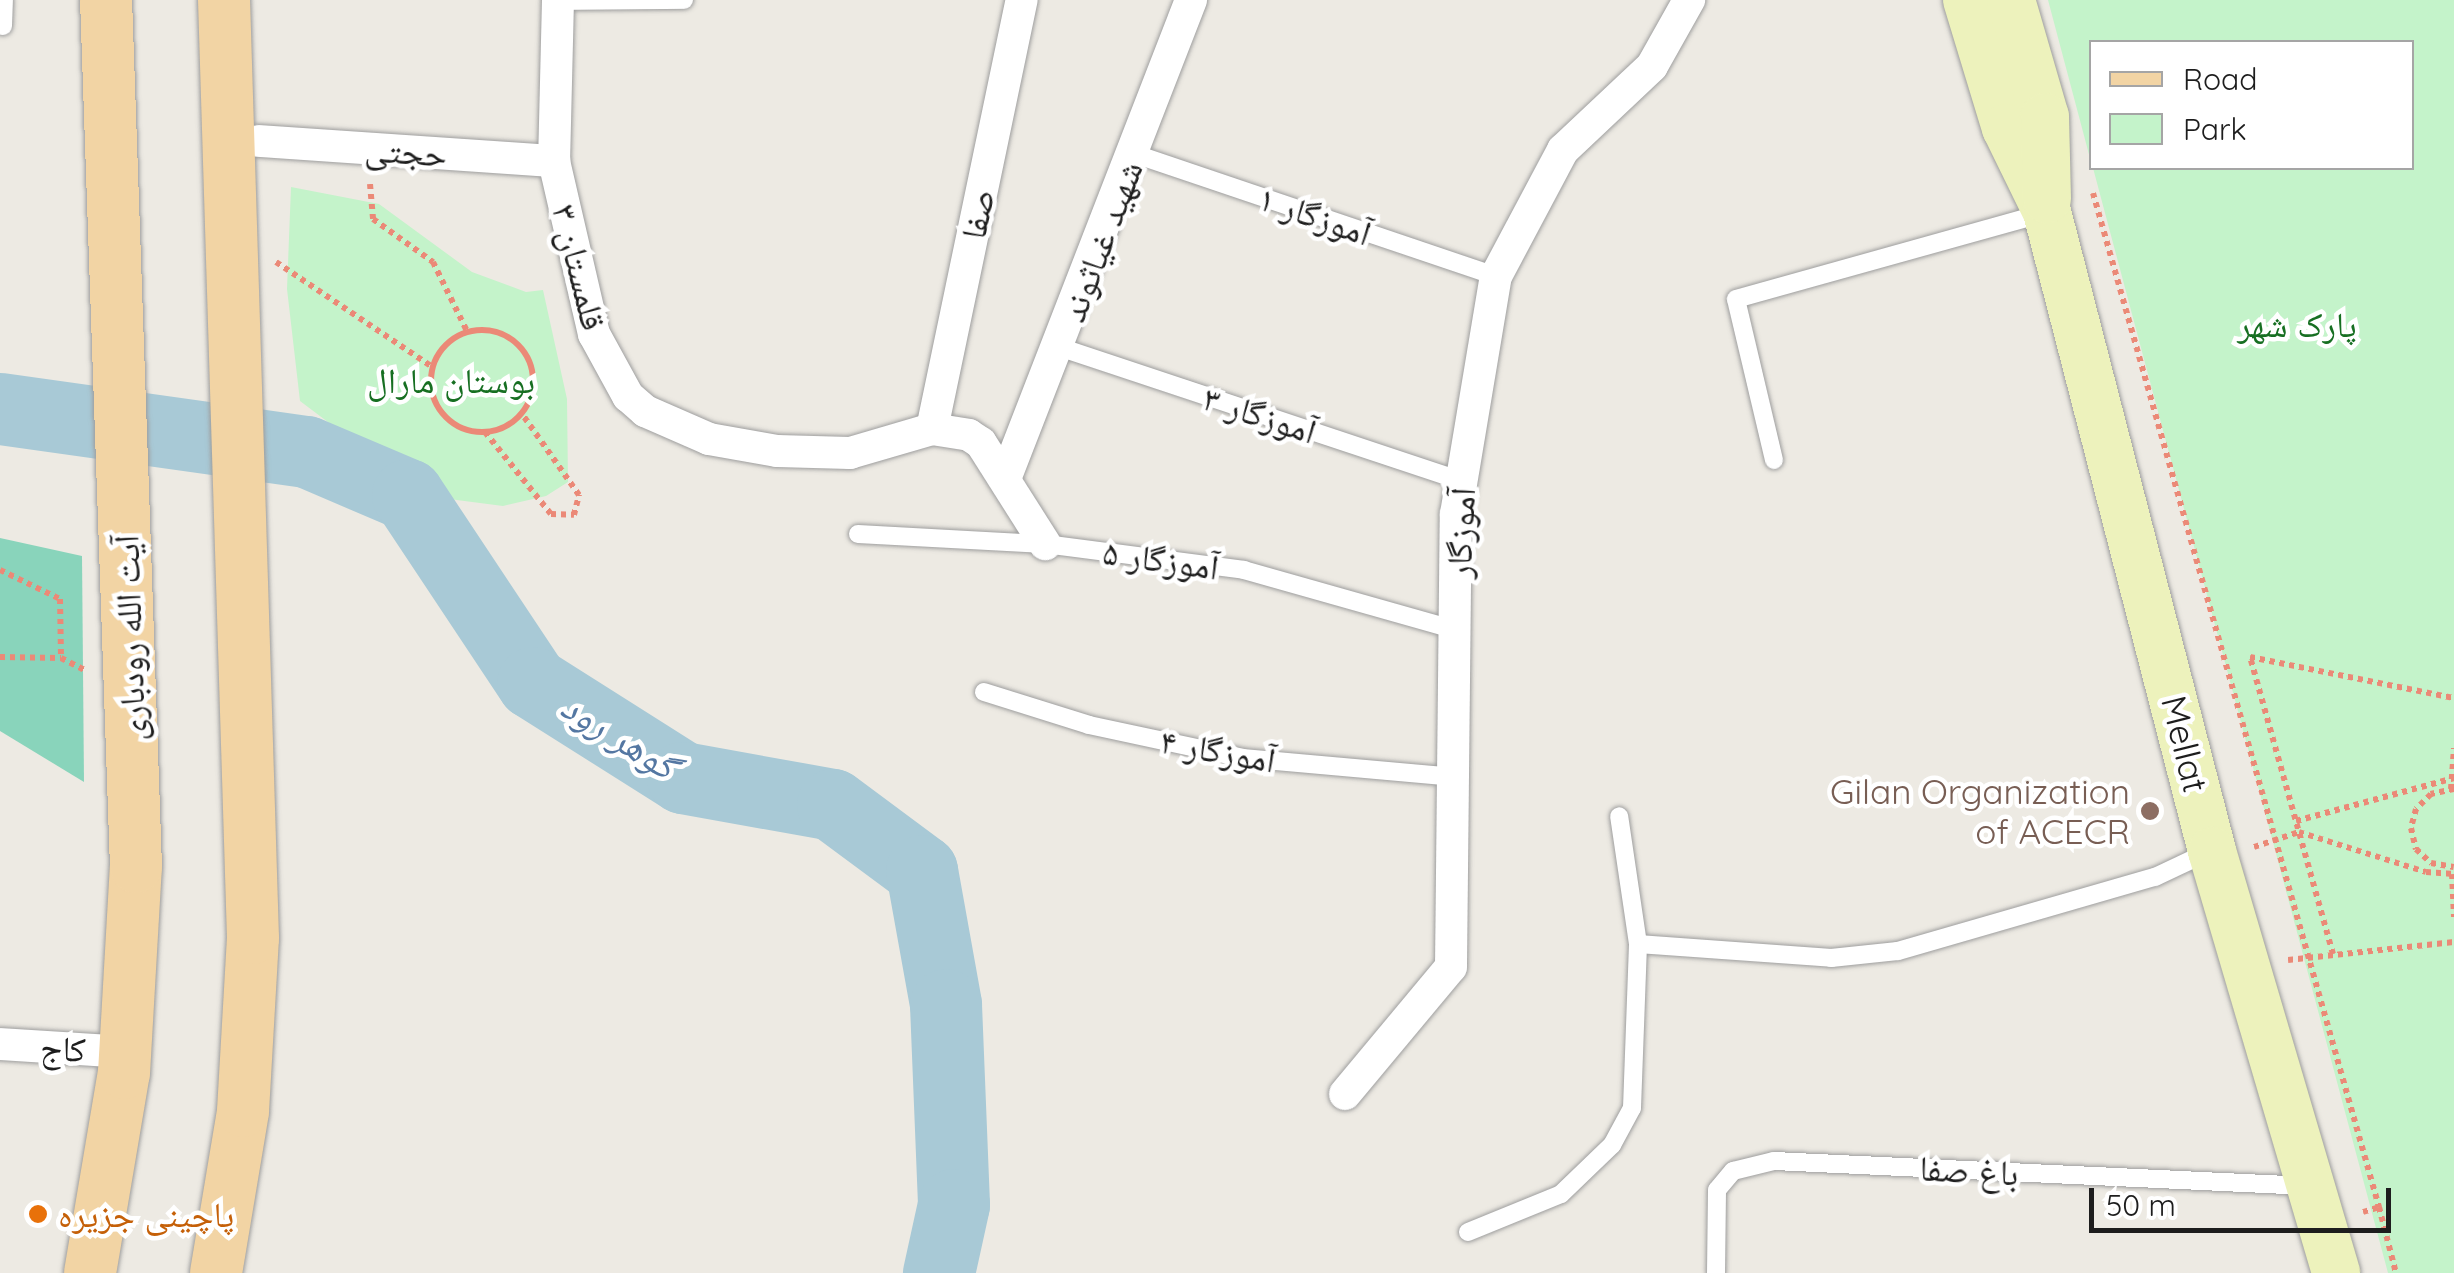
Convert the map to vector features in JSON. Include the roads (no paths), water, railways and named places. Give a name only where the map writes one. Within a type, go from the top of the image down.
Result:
[{"type":"main road","name":"آیت الله رودباری","points":[[90,1273],[126,1052],[136,867],[106,0]]},
{"type":"main road","points":[[216,1273],[239,1144],[251,1008],[224,0]]},
{"type":"street","name":"صفا","points":[[932,429],[1022,0]]},
{"type":"street","name":"شهید غیاثوند","points":[[1005,479],[1135,154],[1191,0]]},
{"type":"street","name":"آموزگار","points":[[1345,1094],[1451,967],[1462,480],[1496,276],[1563,150],[1652,66],[1690,0]]},
{"type":"street","name":"Mellat","points":[[1968,0],[2006,128],[2047,212],[2214,856],[2314,1186],[2336,1273]]},
{"type":"street","name":"Mellat","points":[[2011,0],[2045,117],[2047,212]]},
{"type":"street","name":"قلمستان ۳","points":[[558,1],[554,161],[594,334],[628,396],[645,411],[709,440],[778,451],[850,453],[932,429]]},
{"type":"street","name":"حجتی","points":[[258,141],[554,161]]},
{"type":"street","points":[[932,429],[981,444],[1045,544]]},
{"type":"street","name":"کاج","points":[[0,1044],[126,1052]]},
{"type":"lane","points":[[3,26],[4,0]]},
{"type":"lane","points":[[558,1],[684,0]]},
{"type":"lane","name":"آموزگار ۱","points":[[1135,154],[1496,276]]},
{"type":"lane","points":[[1774,460],[1736,298],[2047,212]]},
{"type":"lane","name":"آموزگار ۳","points":[[1059,347],[1462,480]]},
{"type":"lane","name":"آموزگار ۵","points":[[858,534],[1045,544],[1244,570],[1456,630]]},
{"type":"lane","name":"آموزگار ۴","points":[[984,692],[1089,725],[1244,758],[1457,777]]},
{"type":"lane","points":[[1468,1232],[1561,1194],[1612,1145],[1632,1108],[1638,944],[1619,816]]},
{"type":"lane","points":[[1638,944],[1831,958],[1898,951],[2155,877],[2214,856]]},
{"type":"lane","name":"باغ صفا","points":[[1716,1273],[1716,1190],[1733,1171],[1774,1161],[2314,1186]]},
{"type":"waterway","name":"گوهر رود","points":[[0,409],[307,452],[408,495],[533,683],[683,778],[833,805],[922,871],[946,1005],[954,1205],[939,1273]]},
{"type":"place","name":"Gilan Organization of ACECR","points":[[2150,811]]},
{"type":"place","name":"پاچینی جزیره","points":[[38,1214]]},
{"type":"park label","name":"پارک شهر","points":[[2297,324]]},
{"type":"park label","name":"بوستان مارال","points":[[451,380]]}]
